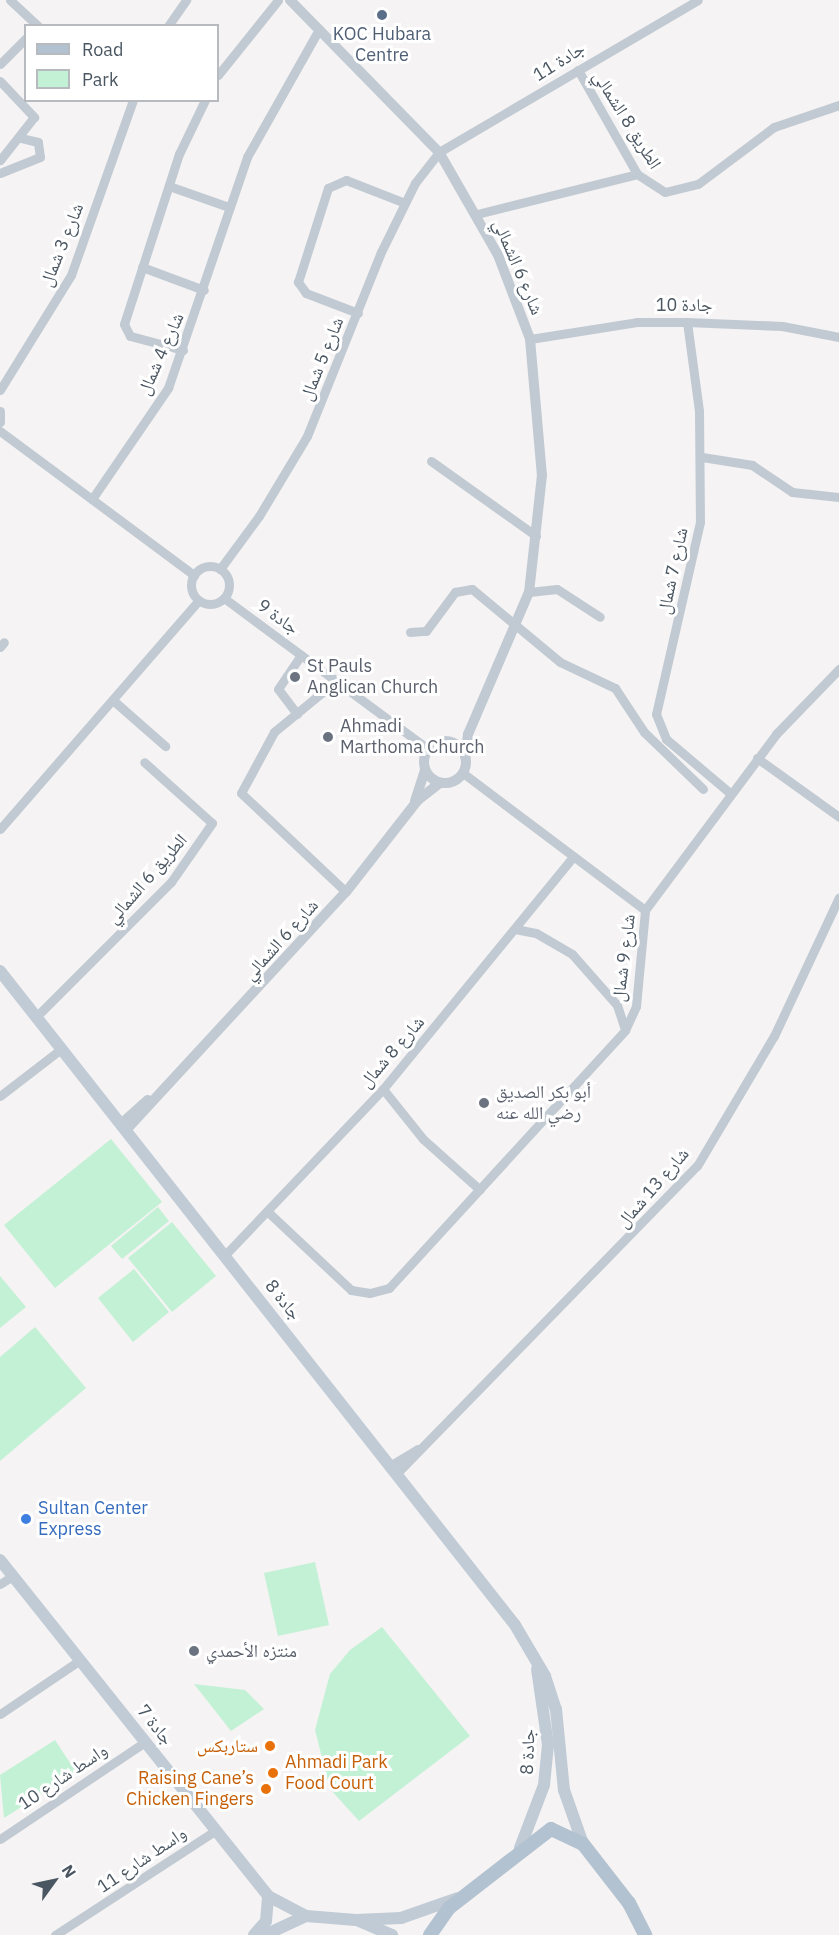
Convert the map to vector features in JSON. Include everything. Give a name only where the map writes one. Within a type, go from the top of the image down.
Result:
[{"type":"main road","name":"جادة 8","points":[[0,971],[394,1469],[534,1653],[556,1709],[564,1791],[583,1844]]},
{"type":"main road","name":"جادة 7","points":[[0,1560],[268,1896],[306,1916],[356,1920],[419,1914],[462,1897]]},
{"type":"main road","name":"جادة 8","points":[[520,1848],[544,1785],[548,1745],[534,1653]]},
{"type":"main road","points":[[430,1935],[462,1897],[520,1848],[550,1829],[583,1844],[629,1903],[645,1935]]},
{"type":"main road","points":[[254,1935],[266,1922],[268,1896]]},
{"type":"main road","points":[[266,1935],[306,1916]]},
{"type":"main road","name":"جادة 7","points":[[356,1920],[392,1935]]},
{"type":"street","points":[[10,0],[36,24]]},
{"type":"street","points":[[169,24],[186,0]]},
{"type":"street","points":[[219,74],[278,0]]},
{"type":"street","name":"شارع 6 الشمالي","points":[[290,0],[439,153],[477,214],[510,282],[530,339],[542,475],[529,592],[477,715],[465,758]]},
{"type":"street","name":"جادة 11","points":[[439,153],[698,0]]},
{"type":"street","name":"شارع 4 شمال","points":[[92,499],[163,397],[183,350],[204,290],[247,157],[319,29]]},
{"type":"street","points":[[0,64],[24,40]]},
{"type":"street","name":"الطريق 8 الشمالي","points":[[578,70],[637,174],[651,187],[680,193],[774,127],[839,105]]},
{"type":"street","points":[[0,81],[34,117],[21,138],[0,160]]},
{"type":"street","name":"شارع 3 شمال","points":[[0,390],[71,275],[132,102]]},
{"type":"street","points":[[183,350],[126,332],[142,267],[169,186],[204,102]]},
{"type":"street","points":[[0,173],[40,157],[38,142],[21,138]]},
{"type":"street","name":"شارع 5 شمال","points":[[220,569],[308,436],[405,203],[439,153]]},
{"type":"street","points":[[477,214],[637,174]]},
{"type":"street","points":[[358,313],[306,293],[298,282],[328,188],[346,180],[405,203]]},
{"type":"street","points":[[169,186],[229,207]]},
{"type":"street","points":[[142,267],[204,290]]},
{"type":"street","name":"جادة 10","points":[[530,339],[637,322],[687,321],[782,326],[839,338]]},
{"type":"street","name":"شارع 7 شمال","points":[[687,321],[702,457],[693,568],[656,714],[666,740],[730,793]]},
{"type":"street","points":[[0,411],[0,422]]},
{"type":"street","points":[[0,431],[194,575]]},
{"type":"street","points":[[702,457],[752,465],[792,492],[839,497]]},
{"type":"street","points":[[430,461],[536,536]]},
{"type":"street","points":[[205,567],[220,569],[229,582],[224,598],[210,604],[199,600],[192,587],[194,575],[205,567]]},
{"type":"street","points":[[410,632],[426,631],[461,587],[472,589],[515,628],[560,662],[615,688],[644,732],[703,789]]},
{"type":"street","points":[[529,592],[557,588],[600,617]]},
{"type":"street","name":"جادة 9","points":[[224,598],[428,749]]},
{"type":"street","points":[[0,829],[115,702],[199,600]]},
{"type":"street","points":[[297,714],[279,689],[301,655]]},
{"type":"street","name":"شارع 9 شمال","points":[[268,1212],[351,1290],[370,1293],[389,1288],[625,1030],[636,1006],[645,910],[757,758],[839,669]]},
{"type":"street","points":[[336,681],[274,732],[241,793],[346,892]]},
{"type":"street","points":[[115,702],[165,746]]},
{"type":"street","name":"شارع 6 الشمالي","points":[[449,742],[477,715]]},
{"type":"street","points":[[449,742],[465,758],[463,773],[440,783],[425,770],[428,749],[449,742]]},
{"type":"street","points":[[757,758],[839,817]]},
{"type":"street","name":"الطريق 6 الشمالي","points":[[36,1017],[171,882],[212,823],[144,762]]},
{"type":"street","name":"شارع 6 الشمالي","points":[[412,806],[425,770]]},
{"type":"street","points":[[463,773],[572,858],[645,910]]},
{"type":"street","name":"شارع 6 الشمالي","points":[[123,1127],[165,1088],[346,892],[412,806],[440,783]]},
{"type":"street","name":"شارع 8 شمال","points":[[224,1256],[382,1089],[572,858]]},
{"type":"street","name":"شارع 13 شمال","points":[[394,1469],[418,1449],[697,1167],[774,1036],[839,897]]},
{"type":"street","points":[[515,929],[536,933],[572,954],[617,1005],[625,1030]]},
{"type":"street","points":[[0,1096],[61,1049]]},
{"type":"street","points":[[382,1089],[423,1139],[480,1190]]},
{"type":"street","points":[[0,1584],[13,1576]]},
{"type":"street","points":[[0,1714],[80,1660]]},
{"type":"street","name":"واسط شارع 10","points":[[0,1839],[145,1742]]},
{"type":"street","name":"واسط شارع 11","points":[[55,1935],[216,1830]]},
{"type":"green space","points":[[111,1139],[162,1202],[55,1288],[4,1225]]},
{"type":"green space","points":[[158,1207],[169,1221],[122,1259],[111,1246]]},
{"type":"green space","points":[[172,1222],[216,1276],[172,1312],[128,1258]]},
{"type":"green space","points":[[134,1269],[169,1312],[133,1342],[98,1298]]},
{"type":"green space","points":[[0,1276],[26,1307],[0,1328]]},
{"type":"green space","points":[[35,1327],[86,1388],[0,1461],[0,1357]]},
{"type":"green space","points":[[315,1562],[329,1625],[278,1636],[264,1573]]},
{"type":"green space","points":[[382,1627],[470,1736],[359,1821],[330,1789],[315,1730],[330,1674],[350,1650]]},
{"type":"green space","points":[[194,1684],[245,1690],[264,1709],[231,1731]]},
{"type":"green space","points":[[55,1740],[76,1772],[4,1818],[0,1775]]},
{"type":"place","name":"KOC Hubara Centre","points":[[382,15]]},
{"type":"place","name":"St Pauls Anglican Church","points":[[295,677]]},
{"type":"place","name":"Ahmadi Marthoma Church","points":[[328,737]]},
{"type":"place","name":"أبو بكر الصديق رضي الله عنه","points":[[484,1103]]},
{"type":"place","name":"Sultan Center Express","points":[[26,1519]]},
{"type":"place","name":"منتزه الأحمدي","points":[[194,1651]]},
{"type":"place","name":"ستاربكس","points":[[270,1746]]},
{"type":"place","name":"Ahmadi Park Food Court","points":[[273,1773]]},
{"type":"place","name":"Raising Cane’s Chicken Fingers","points":[[266,1789]]}]
